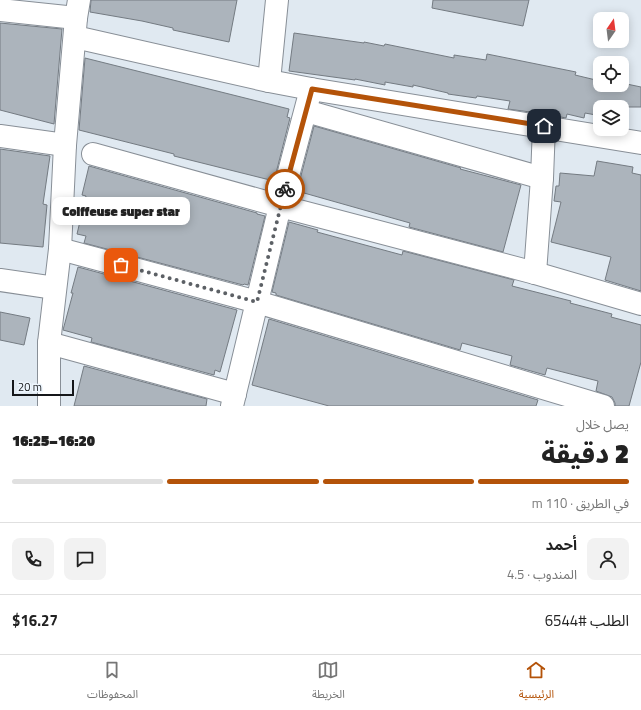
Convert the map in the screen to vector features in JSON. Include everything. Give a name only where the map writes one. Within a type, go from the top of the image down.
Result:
[{"type":"street","points":[[269,81],[277,0]]},
{"type":"street","points":[[0,10],[77,18],[269,81],[641,142]]},
{"type":"street","points":[[49,406],[50,343],[60,249],[65,145],[77,18]]},
{"type":"street","points":[[50,343],[233,400],[280,206],[312,89]]},
{"type":"street","points":[[306,111],[542,178]]},
{"type":"street","points":[[535,273],[544,126]]},
{"type":"street","points":[[0,136],[65,145]]},
{"type":"street","points":[[93,154],[280,206],[535,273],[641,304]]},
{"type":"street","points":[[60,249],[257,302],[603,406]]},
{"type":"street","points":[[0,280],[56,288]]},
{"type":"building","points":[[91,0],[237,0],[229,42],[173,30],[173,28],[142,21],[90,12]]},
{"type":"building","points":[[433,0],[529,0],[523,26],[432,8]]},
{"type":"building","points":[[0,23],[62,29],[54,124],[0,110]]},
{"type":"building","points":[[294,33],[384,46],[385,44],[454,58],[454,55],[486,60],[487,54],[576,72],[575,75],[593,79],[593,92],[629,92],[629,84],[641,87],[641,107],[629,107],[629,100],[593,100],[593,114],[585,113],[584,118],[567,114],[566,118],[508,109],[510,101],[477,96],[476,98],[448,94],[413,85],[413,87],[385,82],[385,85],[355,79],[289,71]]},
{"type":"building","points":[[85,58],[289,109],[287,117],[290,118],[274,181],[79,130]]},
{"type":"building","points":[[314,126],[461,168],[460,169],[521,185],[503,252],[409,227],[410,223],[297,191]]},
{"type":"building","points":[[0,149],[50,156],[43,204],[47,205],[43,247],[0,243]]},
{"type":"building","points":[[597,161],[633,167],[632,173],[641,175],[641,291],[605,280],[611,257],[551,242],[561,202],[554,201],[556,186],[559,186],[560,173],[594,176]]},
{"type":"building","points":[[89,166],[265,216],[248,285],[243,285],[84,243],[86,236],[77,234],[86,196],[82,195]]},
{"type":"building","points":[[289,222],[318,230],[317,232],[402,255],[403,251],[514,280],[512,286],[571,301],[570,303],[612,314],[611,317],[641,325],[641,362],[629,406],[615,406],[612,397],[596,391],[598,381],[547,368],[545,375],[510,365],[512,356],[462,343],[460,350],[276,295],[276,293],[272,292]]},
{"type":"building","points":[[78,267],[237,310],[220,372],[215,370],[214,375],[91,342],[92,338],[63,330]]},
{"type":"building","points":[[0,312],[30,318],[24,345],[0,340]]},
{"type":"building","points":[[269,319],[538,400],[536,406],[329,406],[252,385]]},
{"type":"building","points":[[84,366],[207,399],[206,406],[74,406]]},
{"type":"way so far","points":[[121,265],[257,302],[285,189]]},
{"type":"place","name":"Coiffeuse super star","points":[[121,265]]},
{"type":"route","points":[[285,189],[312,89],[544,126]]}]
